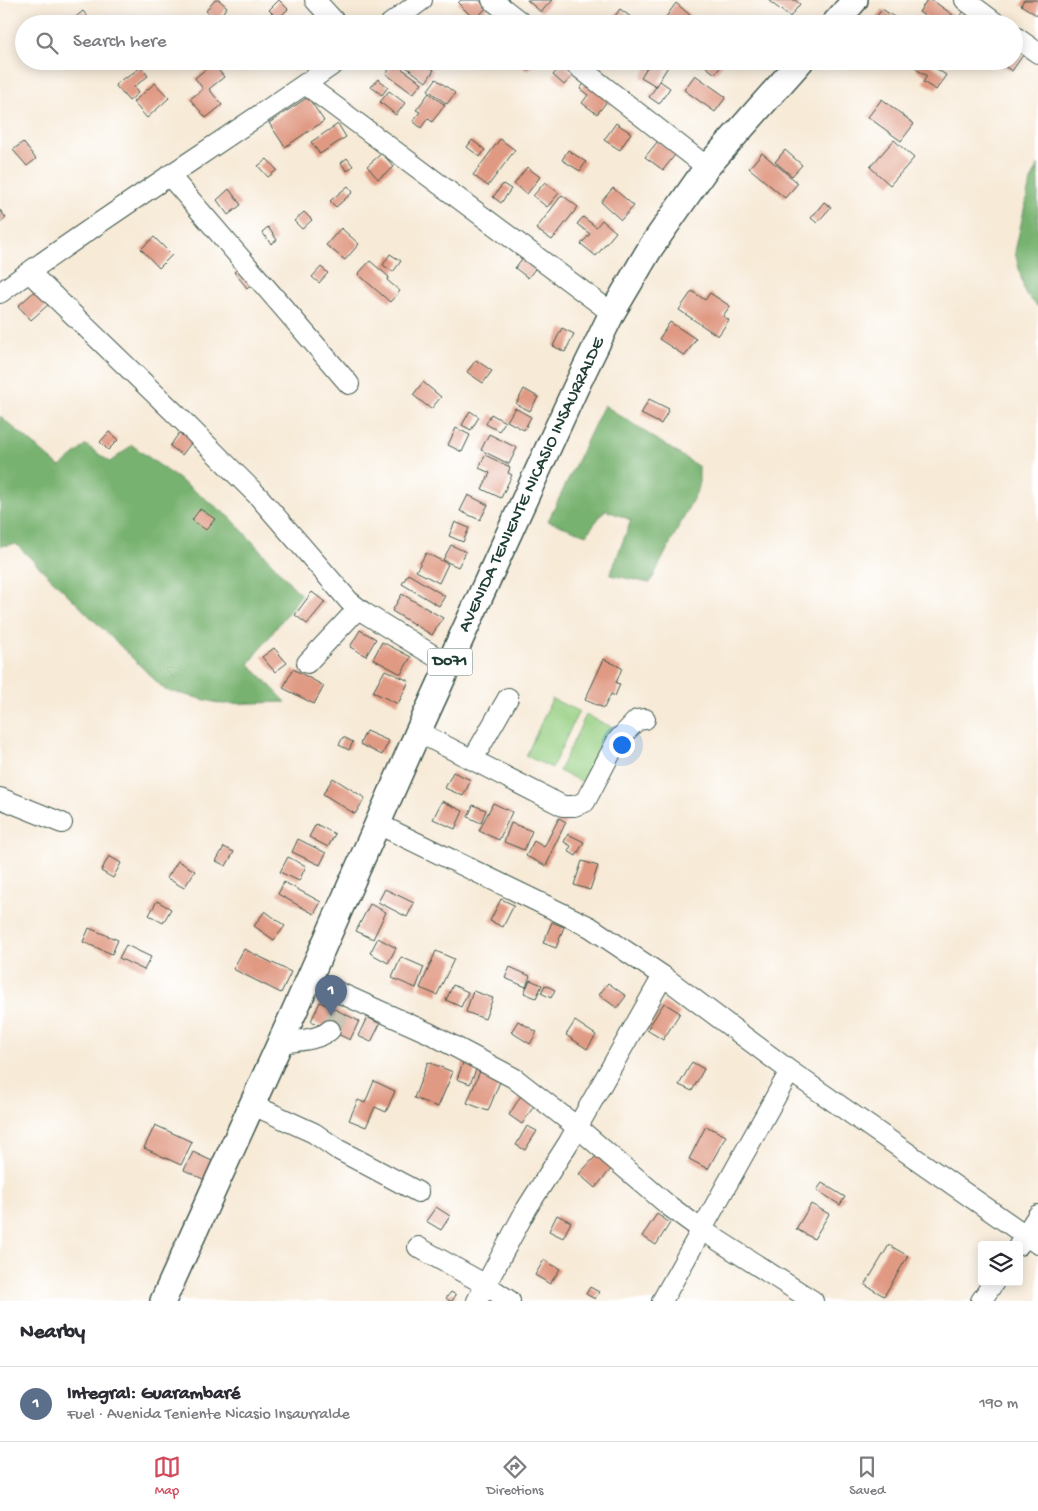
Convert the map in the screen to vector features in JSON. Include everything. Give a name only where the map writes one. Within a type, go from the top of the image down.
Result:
[{"type":"main road","points":[[842,15],[855,0]]},
{"type":"main road","name":"AVENIDA TENIENTE NICASIO INSAURRALDE","points":[[163,1301],[309,979],[418,732],[576,387],[612,313],[651,248],[707,167],[793,70]]},
{"type":"street","points":[[315,0],[329,15]]},
{"type":"street","points":[[402,15],[422,0]]},
{"type":"street","points":[[492,0],[511,15]]},
{"type":"street","points":[[964,0],[985,15]]},
{"type":"street","points":[[1023,43],[1038,54]]},
{"type":"street","points":[[0,293],[169,175],[325,70]]},
{"type":"street","points":[[583,70],[707,167]]},
{"type":"street","points":[[305,84],[612,313]]},
{"type":"street","points":[[169,175],[349,384]]},
{"type":"street","points":[[28,272],[259,497],[356,607],[449,665]]},
{"type":"street","points":[[307,663],[352,615],[356,607]]},
{"type":"street","points":[[472,759],[508,698]]},
{"type":"street","points":[[418,732],[563,806],[574,806],[585,802],[617,741],[637,720],[645,719]]},
{"type":"street","points":[[0,798],[62,822]]},
{"type":"street","points":[[378,824],[590,927],[663,976],[790,1071],[1028,1242],[1038,1216]]},
{"type":"street","points":[[482,1293],[527,1208],[577,1128],[663,976]]},
{"type":"street","points":[[309,979],[344,1004],[428,1033],[514,1078],[577,1128],[668,1206],[702,1230],[814,1301]]},
{"type":"street","points":[[280,1043],[319,1037],[330,1030]]},
{"type":"street","points":[[662,1301],[790,1071]]},
{"type":"street","points":[[251,1104],[314,1133],[337,1149],[418,1192]]},
{"type":"street","points":[[418,1247],[482,1293],[510,1301]]},
{"type":"street","points":[[981,1301],[991,1286]]},
{"type":"green space","points":[[1038,165],[1038,307],[1025,294],[1015,252],[1029,186]]},
{"type":"green space","points":[[604,405],[699,467],[699,487],[650,583],[610,575],[631,520],[605,510],[586,535],[548,521]]},
{"type":"green space","points":[[0,416],[60,467],[86,445],[110,462],[132,445],[230,517],[301,595],[249,664],[286,702],[222,704],[165,690],[16,544],[0,546]]},
{"type":"green space","points":[[552,699],[579,711],[552,768],[526,756]]},
{"type":"green space","points":[[586,715],[614,728],[587,784],[559,771]]},
{"type":"building","points":[[215,0],[219,0],[227,7],[221,15],[211,15],[206,11]]},
{"type":"building","points":[[279,0],[288,9],[282,15],[274,15],[269,10]]},
{"type":"building","points":[[461,0],[479,0],[487,7],[480,15],[470,15],[458,3]]},
{"type":"building","points":[[527,0],[552,0],[541,12]]},
{"type":"building","points":[[795,0],[800,4],[792,15],[787,15],[769,1]]},
{"type":"building","points":[[927,0],[932,0],[953,15],[924,15],[919,12]]},
{"type":"building","points":[[1024,0],[1038,0],[1038,16],[1021,5]]},
{"type":"building","points":[[676,3],[690,15],[667,15]]},
{"type":"building","points":[[620,9],[628,15],[616,15]]},
{"type":"building","points":[[882,9],[891,15],[878,15]]},
{"type":"building","points":[[966,9],[973,15],[961,15]]},
{"type":"building","points":[[83,11],[86,15],[78,15]]},
{"type":"building","points":[[137,70],[143,70],[148,76],[134,87],[138,93],[129,101],[115,85]]},
{"type":"building","points":[[205,70],[218,70],[224,77],[209,89],[222,105],[206,118],[190,99],[203,89],[195,78]]},
{"type":"building","points":[[389,70],[404,70],[422,83],[413,94],[386,74]]},
{"type":"building","points":[[410,70],[434,70],[426,82]]},
{"type":"building","points":[[558,70],[570,70],[574,74],[564,85],[553,75]]},
{"type":"building","points":[[645,70],[666,70],[656,86],[641,77]]},
{"type":"building","points":[[710,70],[718,70],[715,74]]},
{"type":"building","points":[[918,70],[938,70],[946,75],[936,90],[923,82],[927,76]]},
{"type":"building","points":[[695,75],[726,97],[715,112],[684,90]]},
{"type":"building","points":[[378,79],[388,87],[382,95],[371,87]]},
{"type":"building","points":[[436,79],[455,93],[447,104],[428,90]]},
{"type":"building","points":[[586,81],[609,99],[597,114],[582,103],[588,95],[580,89]]},
{"type":"building","points":[[660,81],[670,88],[659,104],[649,97]]},
{"type":"building","points":[[155,83],[169,98],[147,118],[133,102]]},
{"type":"building","points":[[389,91],[405,103],[396,115],[380,102]]},
{"type":"building","points":[[429,93],[445,105],[432,122],[428,118],[421,128],[413,121],[420,112],[416,110]]},
{"type":"building","points":[[308,97],[324,121],[285,147],[269,123]]},
{"type":"building","points":[[882,99],[914,124],[901,141],[868,117]]},
{"type":"building","points":[[616,123],[631,133],[620,150],[604,140]]},
{"type":"building","points":[[338,124],[346,137],[320,154],[311,142]]},
{"type":"building","points":[[500,139],[515,150],[488,186],[473,175]]},
{"type":"building","points":[[472,140],[485,150],[480,157],[467,147]]},
{"type":"building","points":[[894,140],[914,158],[890,185],[870,167]]},
{"type":"building","points":[[658,141],[675,155],[663,170],[645,157]]},
{"type":"building","points":[[23,142],[36,159],[27,166],[13,150]]},
{"type":"building","points":[[568,150],[586,162],[580,171],[562,160]]},
{"type":"building","points":[[785,150],[802,165],[792,176],[775,162]]},
{"type":"building","points":[[382,153],[394,167],[378,179],[367,166]]},
{"type":"building","points":[[762,153],[798,183],[785,198],[749,168]]},
{"type":"building","points":[[347,158],[353,166],[347,171],[341,163]]},
{"type":"building","points":[[267,159],[277,170],[268,177],[258,166]]},
{"type":"building","points":[[527,167],[540,177],[527,194],[514,184]]},
{"type":"building","points":[[545,182],[559,193],[547,207],[533,196]]},
{"type":"building","points":[[503,184],[511,189],[501,203],[493,197]]},
{"type":"building","points":[[348,186],[353,192],[336,207],[330,201]]},
{"type":"building","points":[[613,188],[634,206],[621,220],[601,202]]},
{"type":"building","points":[[229,189],[241,205],[228,215],[217,200]]},
{"type":"building","points":[[562,195],[578,207],[552,240],[536,229]]},
{"type":"building","points":[[824,202],[831,207],[817,223],[811,218]]},
{"type":"building","points":[[0,210],[6,218],[0,223]]},
{"type":"building","points":[[304,212],[312,220],[302,229],[294,221]]},
{"type":"building","points":[[583,217],[596,227],[602,220],[616,232],[596,256],[581,244],[590,234],[577,224]]},
{"type":"building","points":[[268,227],[277,240],[271,244],[262,232]]},
{"type":"building","points":[[341,228],[359,244],[345,260],[326,245]]},
{"type":"building","points":[[154,237],[172,255],[159,268],[141,249]]},
{"type":"building","points":[[390,254],[401,261],[393,272],[383,265]]},
{"type":"building","points":[[525,255],[538,265],[528,278],[515,268]]},
{"type":"building","points":[[370,261],[389,277],[387,280],[400,291],[390,302],[358,274]]},
{"type":"building","points":[[245,264],[258,279],[247,288],[234,272]]},
{"type":"building","points":[[321,267],[328,273],[319,283],[312,277]]},
{"type":"building","points":[[36,290],[49,304],[31,320],[18,306]]},
{"type":"building","points":[[692,291],[705,300],[710,293],[730,306],[723,316],[729,320],[718,336],[679,310]]},
{"type":"building","points":[[670,322],[696,339],[685,356],[659,339]]},
{"type":"building","points":[[562,328],[574,334],[565,352],[553,346]]},
{"type":"building","points":[[476,360],[492,371],[483,383],[467,372]]},
{"type":"building","points":[[423,382],[441,397],[431,409],[413,395]]},
{"type":"building","points":[[524,389],[538,397],[530,411],[516,404]]},
{"type":"building","points":[[649,399],[669,409],[661,424],[641,414]]},
{"type":"building","points":[[515,408],[531,417],[524,430],[507,421]]},
{"type":"building","points":[[470,411],[479,417],[471,430],[462,425]]},
{"type":"building","points":[[491,414],[505,422],[499,431],[486,424]]},
{"type":"building","points":[[456,428],[470,435],[462,452],[448,445]]},
{"type":"building","points":[[182,429],[195,438],[182,455],[170,446]]},
{"type":"building","points":[[109,432],[118,440],[108,450],[100,442]]},
{"type":"building","points":[[489,434],[517,448],[509,464],[481,450]]},
{"type":"building","points":[[485,455],[510,467],[508,473],[512,475],[501,498],[482,489],[490,473],[479,468]]},
{"type":"building","points":[[468,495],[488,505],[480,520],[460,511]]},
{"type":"building","points":[[200,509],[215,519],[206,530],[192,520]]},
{"type":"building","points":[[455,522],[469,528],[463,542],[449,536]]},
{"type":"building","points":[[451,545],[466,552],[458,567],[443,560]]},
{"type":"building","points":[[426,553],[448,564],[439,583],[416,571]]},
{"type":"building","points":[[408,574],[445,596],[439,606],[402,584]]},
{"type":"building","points":[[312,592],[325,602],[307,624],[295,615]]},
{"type":"building","points":[[402,594],[443,618],[432,635],[392,611]]},
{"type":"building","points":[[360,630],[376,639],[366,656],[350,647]]},
{"type":"building","points":[[382,642],[411,657],[401,674],[373,659]]},
{"type":"building","points":[[274,648],[287,663],[275,672],[262,657]]},
{"type":"building","points":[[604,659],[622,668],[616,683],[620,684],[615,696],[611,694],[604,708],[585,700]]},
{"type":"building","points":[[293,669],[324,686],[314,704],[283,688]]},
{"type":"building","points":[[385,670],[409,681],[398,704],[373,692]]},
{"type":"building","points":[[366,731],[389,741],[382,755],[360,744]]},
{"type":"building","points":[[343,737],[353,742],[349,750],[339,745]]},
{"type":"building","points":[[453,772],[471,780],[463,796],[445,788]]},
{"type":"building","points":[[333,778],[365,798],[355,814],[323,794]]},
{"type":"building","points":[[442,801],[463,811],[455,829],[433,819]]},
{"type":"building","points":[[493,803],[512,812],[499,840],[479,831]]},
{"type":"building","points":[[473,805],[486,810],[481,823],[468,817]]},
{"type":"building","points":[[559,818],[566,822],[546,866],[526,856],[534,841],[544,847]]},
{"type":"building","points":[[511,823],[532,831],[524,850],[504,842]]},
{"type":"building","points":[[316,824],[335,834],[328,847],[309,837]]},
{"type":"building","points":[[568,834],[584,842],[576,856],[568,851],[571,846],[564,842]]},
{"type":"building","points":[[298,839],[326,853],[320,865],[292,852]]},
{"type":"building","points":[[224,847],[234,852],[226,866],[216,861]]},
{"type":"building","points":[[109,856],[121,863],[113,878],[101,871]]},
{"type":"building","points":[[288,857],[306,866],[299,881],[280,872]]},
{"type":"building","points":[[178,861],[195,871],[184,888],[167,878]]},
{"type":"building","points":[[582,861],[598,866],[590,890],[574,885]]},
{"type":"building","points":[[284,882],[321,902],[314,914],[278,894]]},
{"type":"building","points":[[385,889],[414,903],[407,917],[378,902]]},
{"type":"building","points":[[501,899],[514,905],[503,927],[490,921]]},
{"type":"building","points":[[157,901],[171,909],[163,923],[149,915]]},
{"type":"building","points":[[370,904],[386,912],[373,939],[356,931]]},
{"type":"building","points":[[265,911],[285,926],[274,940],[254,926]]},
{"type":"building","points":[[552,922],[564,927],[556,948],[543,943]]},
{"type":"building","points":[[89,928],[118,940],[112,954],[83,942]]},
{"type":"building","points":[[378,938],[396,948],[388,963],[370,953]]},
{"type":"building","points":[[126,945],[151,957],[144,970],[119,958]]},
{"type":"building","points":[[244,949],[291,972],[281,993],[233,969]]},
{"type":"building","points":[[436,951],[454,959],[437,995],[420,988]]},
{"type":"building","points":[[401,957],[424,967],[416,988],[392,978]]},
{"type":"building","points":[[510,967],[530,976],[526,987],[505,978]]},
{"type":"building","points":[[530,980],[542,985],[536,998],[524,993]]},
{"type":"building","points":[[608,983],[626,996],[617,1008],[599,995]]},
{"type":"building","points":[[453,985],[468,992],[461,1007],[446,1000]]},
{"type":"building","points":[[545,985],[555,990],[551,998],[541,993]]},
{"type":"building","points":[[473,991],[493,998],[485,1019],[466,1012]]},
{"type":"building","points":[[320,1002],[359,1021],[350,1040],[311,1021]]},
{"type":"building","points":[[664,1003],[680,1013],[663,1040],[647,1030]]},
{"type":"building","points":[[367,1017],[380,1024],[371,1042],[358,1036]]},
{"type":"building","points":[[518,1021],[537,1032],[530,1044],[511,1032]]},
{"type":"building","points":[[575,1021],[596,1035],[587,1049],[566,1035]]},
{"type":"building","points":[[464,1060],[478,1065],[470,1084],[457,1079]]},
{"type":"building","points":[[428,1062],[453,1072],[438,1107],[414,1098]]},
{"type":"building","points":[[692,1062],[704,1069],[692,1091],[679,1085]]},
{"type":"building","points":[[480,1071],[501,1079],[488,1111],[467,1103]]},
{"type":"building","points":[[374,1081],[395,1091],[386,1112],[375,1107],[366,1127],[349,1120],[358,1100],[365,1103]]},
{"type":"building","points":[[522,1094],[536,1103],[522,1124],[509,1115]]},
{"type":"building","points":[[155,1125],[192,1142],[181,1165],[144,1148]]},
{"type":"building","points":[[527,1126],[537,1131],[525,1150],[516,1145]]},
{"type":"building","points":[[706,1126],[726,1136],[708,1169],[689,1159]]},
{"type":"building","points":[[193,1152],[214,1162],[205,1180],[184,1170]]},
{"type":"building","points":[[597,1155],[612,1168],[595,1188],[579,1174]]},
{"type":"building","points":[[822,1183],[845,1197],[840,1205],[817,1190]]},
{"type":"building","points":[[811,1204],[829,1214],[814,1239],[796,1229]]},
{"type":"building","points":[[436,1207],[450,1216],[441,1230],[426,1221]]},
{"type":"building","points":[[657,1214],[670,1223],[656,1245],[642,1236]]},
{"type":"building","points":[[557,1215],[571,1222],[563,1238],[549,1231]]},
{"type":"building","points":[[889,1245],[908,1256],[884,1296],[865,1285]]},
{"type":"building","points":[[544,1260],[560,1269],[550,1284],[535,1275]]},
{"type":"building","points":[[590,1287],[599,1292],[595,1299],[586,1294]]},
{"type":"building","points":[[451,1292],[456,1295],[450,1301],[446,1298]]},
{"type":"tunnel","points":[[330,1030],[340,1011]]},
{"type":"place","name":"Integral: Guarambaré","points":[[331,1016]]}]
